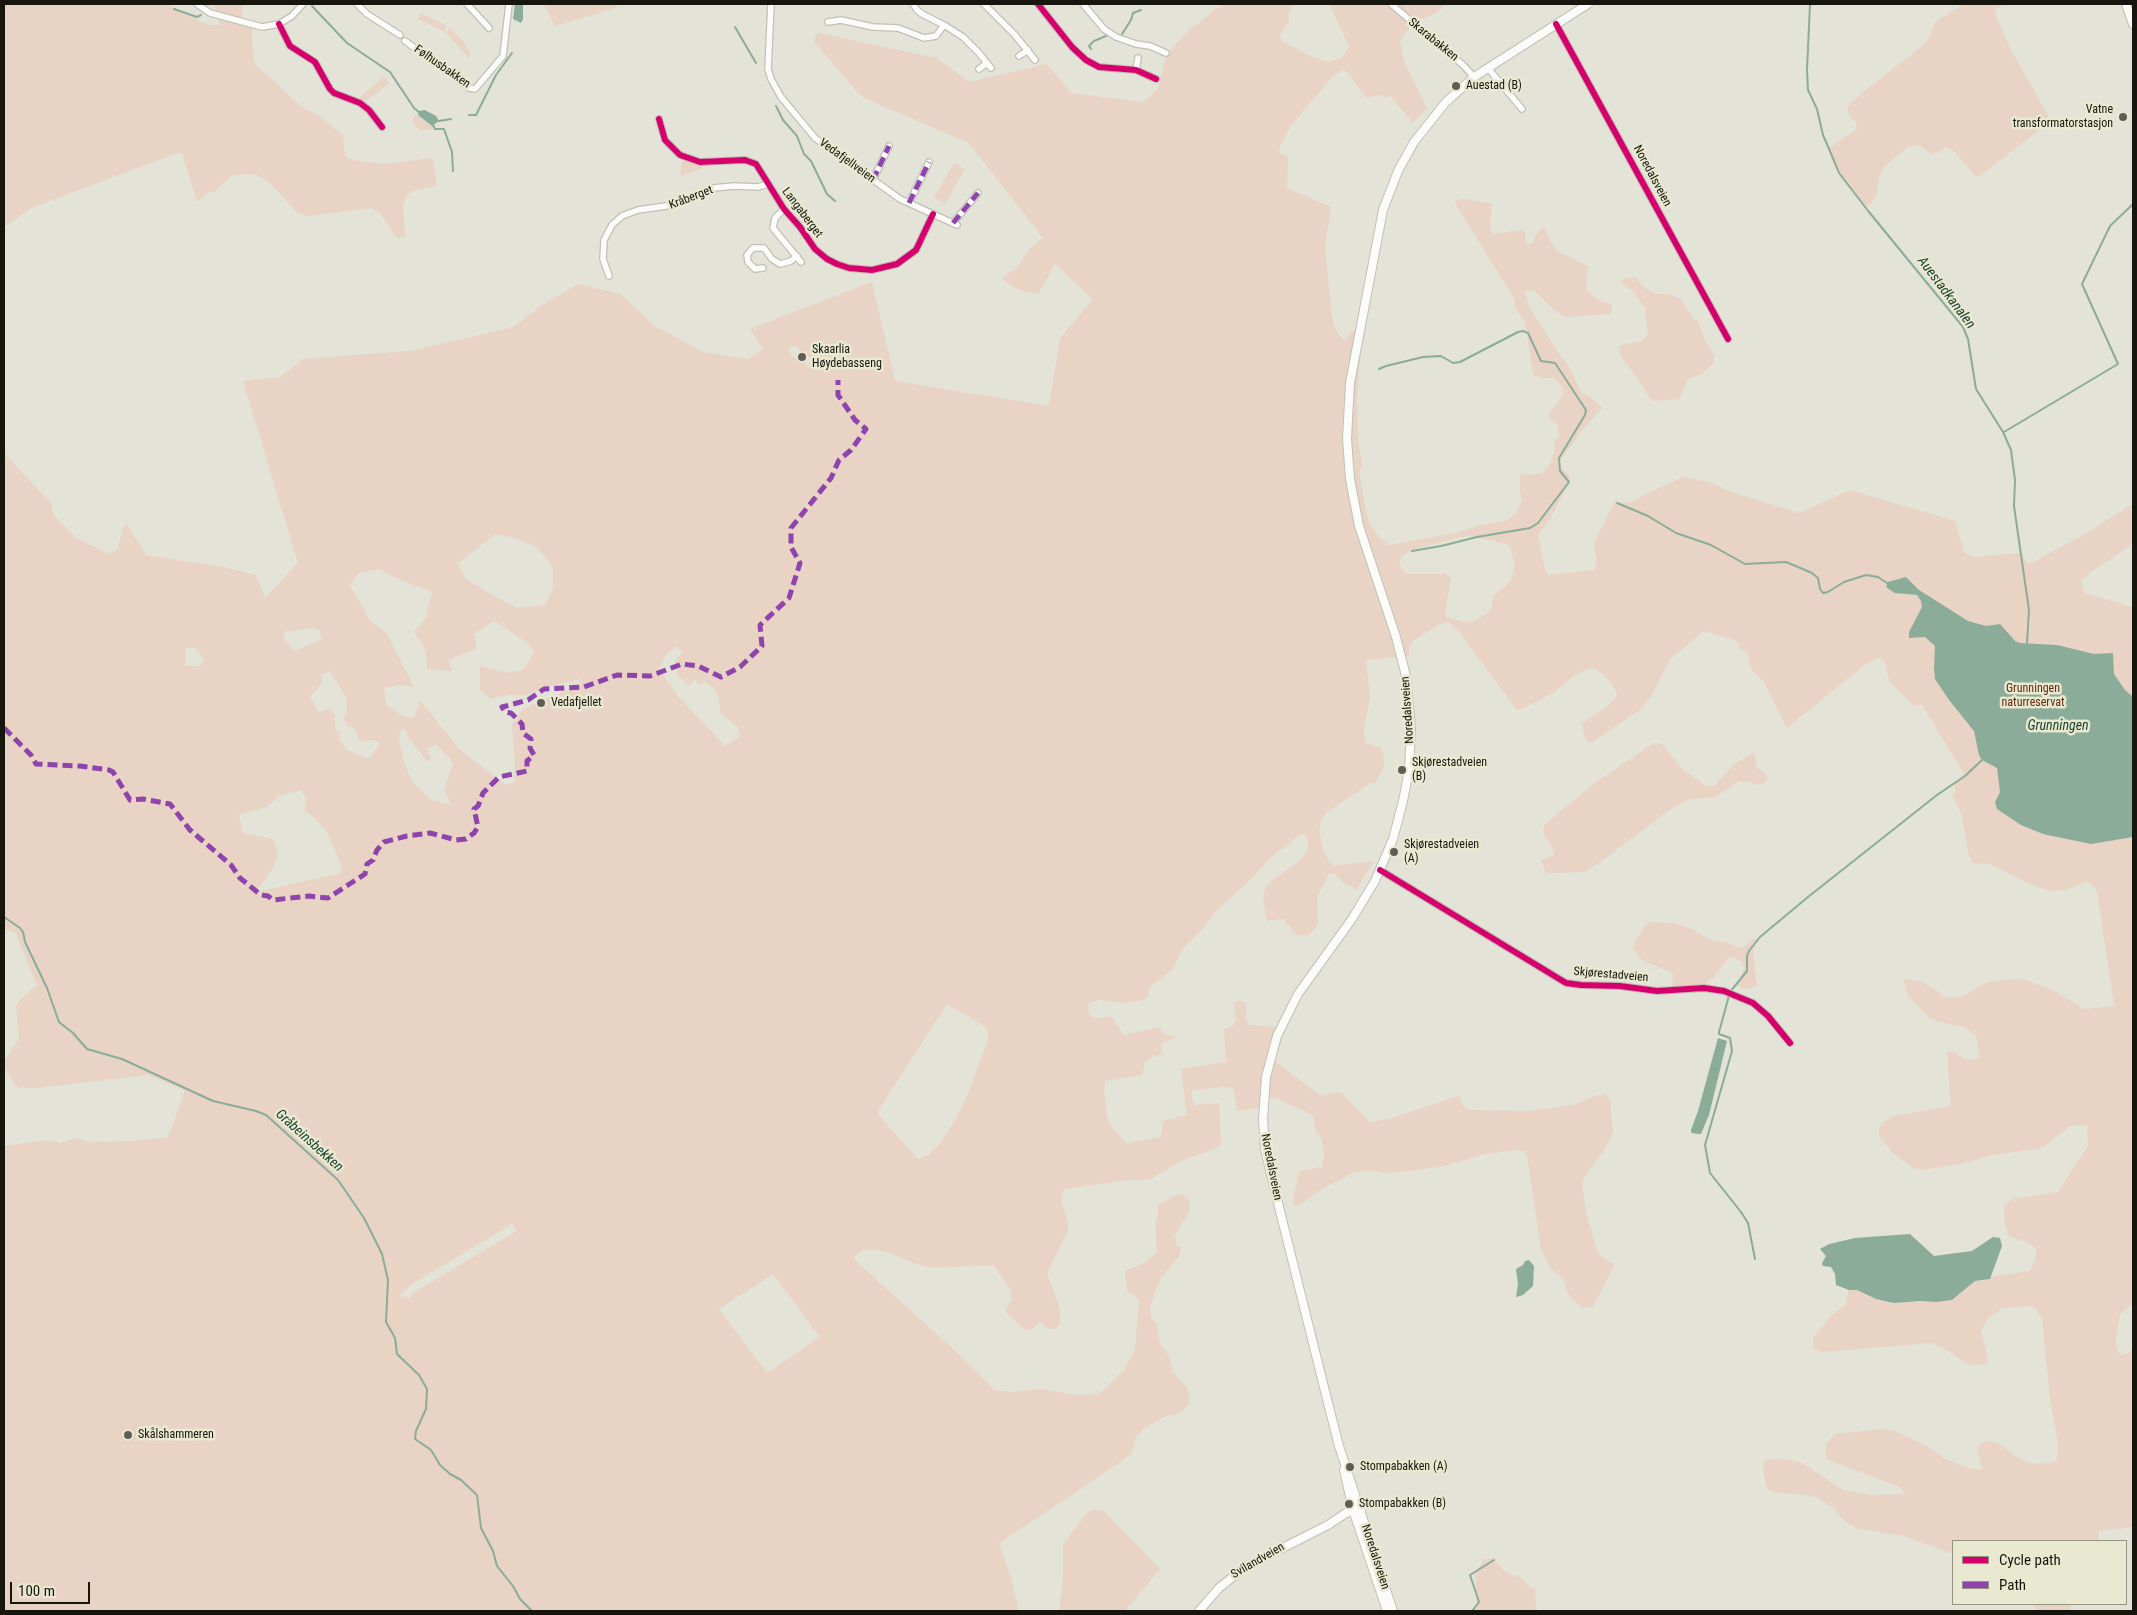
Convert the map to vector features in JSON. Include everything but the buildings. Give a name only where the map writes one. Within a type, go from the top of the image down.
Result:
[{"type":"main road","name":"Noredalsveien","points":[[1387,1611],[1339,1446],[1270,1175],[1263,1131],[1264,1094],[1275,1043],[1289,1009],[1359,908],[1380,870],[1393,839],[1406,790],[1411,747],[1410,708],[1406,676],[1396,637],[1364,543],[1353,498],[1347,439],[1350,383],[1380,226],[1392,185],[1405,156],[1425,126],[1446,102],[1474,77],[1588,4]]},
{"type":"main road","points":[[2126,4],[2132,14],[2133,24]]},
{"type":"main road","name":"Noredalsveien","points":[[1357,1513],[1393,1611]]},
{"type":"main road","name":"Svilandveien","points":[[1199,1611],[1218,1588],[1245,1567],[1328,1525],[1357,1513]]},
{"type":"street","points":[[197,4],[210,13],[262,27],[280,24],[292,16],[303,4]]},
{"type":"street","points":[[357,4],[367,14],[400,35]]},
{"type":"street","points":[[467,4],[489,28]]},
{"type":"street","name":"Følhusbakken","points":[[405,41],[469,88],[476,89],[503,56],[508,4]]},
{"type":"street","name":"Vedafjellveien","points":[[771,4],[768,69],[775,88],[815,138],[873,180],[909,203],[955,224],[978,193]]},
{"type":"street","points":[[914,4],[922,14],[944,25],[962,38],[989,65],[979,69]]},
{"type":"street","points":[[984,4],[991,8],[1035,60]]},
{"type":"street","points":[[1038,4],[1072,47],[1086,60],[1103,68],[1136,70],[1156,79]]},
{"type":"street","points":[[1083,4],[1104,29],[1116,38],[1166,52]]},
{"type":"street","name":"Skarabakken","points":[[1391,4],[1463,65],[1474,77]]},
{"type":"street","points":[[828,22],[841,20],[872,27],[898,28],[924,38],[936,36],[944,25]]},
{"type":"street","points":[[280,24],[290,46],[319,66],[330,89],[334,93],[360,103],[370,110],[382,127]]},
{"type":"street","name":"Noredalsveien","points":[[1556,24],[1728,339]]},
{"type":"street","points":[[1019,56],[1028,50]]},
{"type":"street","points":[[1136,70],[1138,58]]},
{"type":"street","points":[[1488,68],[1522,109]]},
{"type":"street","name":"Langaberget","points":[[659,119],[665,140],[680,155],[695,161],[706,162],[749,161],[759,167],[784,209],[800,227],[815,249],[827,259],[850,268],[872,270],[897,264],[911,256],[920,243],[933,214]]},
{"type":"street","points":[[873,180],[889,146]]},
{"type":"street","points":[[909,203],[929,162]]},
{"type":"street","name":"Kråberget","points":[[609,276],[602,255],[604,240],[612,225],[622,216],[638,210],[659,209],[673,205],[713,188],[734,186],[758,187],[768,184]]},
{"type":"street","points":[[784,209],[775,218],[773,228],[800,262]]},
{"type":"street","points":[[763,268],[755,269],[748,262],[748,253],[753,248],[764,248],[772,259],[780,264],[791,261],[797,256]]},
{"type":"street","name":"Skjørestadveien","points":[[1380,870],[1566,982],[1581,985],[1620,986],[1657,991],[1704,988],[1724,991],[1745,998],[1763,1011],[1790,1043]]},
{"type":"green space","points":[[4,4],[165,4],[197,20],[211,25],[220,25],[214,4],[243,4],[242,17],[252,25],[255,65],[305,109],[319,116],[343,135],[345,157],[353,160],[384,164],[431,158],[433,159],[437,185],[413,191],[407,195],[403,205],[405,237],[400,238],[395,236],[381,214],[371,208],[308,216],[298,213],[271,184],[256,174],[232,175],[214,192],[209,192],[197,202],[182,153],[177,153],[31,208],[4,227]]},
{"type":"green space","points":[[544,4],[615,4],[618,7],[555,26]]},
{"type":"green space","name":"Grunningen naturreservat","points":[[1225,4],[1293,4],[1288,14],[1289,22],[1280,34],[1281,41],[1312,57],[1327,62],[1342,58],[1349,47],[1330,4],[1446,4],[1436,13],[1413,23],[1400,40],[1404,62],[1427,108],[1413,123],[1391,96],[1384,97],[1378,95],[1367,98],[1346,71],[1342,70],[1331,78],[1290,127],[1279,148],[1280,153],[1288,157],[1287,188],[1331,207],[1325,247],[1332,318],[1335,329],[1343,340],[1347,339],[1351,332],[1363,331],[1357,394],[1358,439],[1362,465],[1359,473],[1368,520],[1379,537],[1389,545],[1456,533],[1508,520],[1517,512],[1522,499],[1520,473],[1530,475],[1543,473],[1551,462],[1555,450],[1554,441],[1559,435],[1557,424],[1550,419],[1549,414],[1563,396],[1562,387],[1554,378],[1542,378],[1533,375],[1525,322],[1516,309],[1514,298],[1456,205],[1455,200],[1463,199],[1492,204],[1490,224],[1491,232],[1494,234],[1522,230],[1525,232],[1526,243],[1530,244],[1533,243],[1536,234],[1544,227],[1557,251],[1587,266],[1587,291],[1600,301],[1611,304],[1612,310],[1610,314],[1565,317],[1553,309],[1534,290],[1525,291],[1528,305],[1568,365],[1581,392],[1593,399],[1602,408],[1584,428],[1560,461],[1560,466],[1569,476],[1570,481],[1550,519],[1538,536],[1545,570],[1549,575],[1594,570],[1597,562],[1594,543],[1615,501],[1625,503],[1635,501],[1683,477],[1709,482],[1731,492],[1799,513],[1848,491],[1853,491],[1955,521],[1964,552],[1973,557],[2019,553],[2028,563],[2080,537],[2133,504],[2133,544],[2091,572],[2081,581],[2084,593],[2133,607],[2133,1303],[2120,1314],[2116,1338],[2117,1350],[2121,1355],[2129,1353],[2133,1349],[2133,1527],[2099,1531],[2098,1540],[1952,1540],[1952,1554],[1904,1536],[1859,1529],[1846,1522],[1833,1508],[1816,1497],[1772,1492],[1767,1488],[1765,1482],[1763,1463],[1767,1460],[1786,1459],[1802,1463],[1843,1490],[1872,1495],[1902,1494],[1905,1492],[1898,1486],[1828,1460],[1826,1457],[1826,1444],[1836,1434],[1882,1429],[1895,1431],[1932,1449],[1947,1460],[1971,1469],[1983,1470],[1977,1449],[1982,1442],[1990,1441],[2002,1445],[2013,1455],[2028,1463],[2040,1464],[2057,1461],[2058,1442],[2050,1399],[2042,1318],[2035,1308],[2028,1306],[2003,1308],[1988,1318],[1981,1331],[1988,1362],[1986,1364],[1969,1365],[1943,1348],[1930,1343],[1823,1352],[1814,1349],[1813,1338],[1831,1316],[1845,1305],[1849,1290],[1857,1290],[1870,1297],[1894,1303],[1936,1302],[1952,1300],[1975,1281],[2030,1271],[2035,1260],[2036,1249],[2029,1243],[2009,1236],[2005,1224],[2004,1206],[2012,1199],[2058,1192],[2088,1146],[2087,1125],[2070,1126],[2045,1146],[2038,1149],[1992,1155],[1961,1164],[1922,1170],[1913,1168],[1893,1153],[1879,1136],[1879,1129],[1884,1122],[1894,1116],[1951,1106],[1947,1051],[1952,1051],[1964,1058],[1974,1060],[1980,1058],[1976,1036],[1966,1028],[1928,1017],[1908,995],[1904,981],[1906,979],[1919,981],[1949,998],[1964,996],[1990,981],[2024,979],[2054,991],[2084,1009],[2114,1006],[2097,892],[2094,886],[2086,881],[2066,890],[2052,891],[2032,885],[1990,864],[1973,863],[1969,856],[1962,816],[1952,794],[1956,791],[1954,785],[1964,774],[1922,705],[1913,705],[1890,682],[1884,661],[1880,657],[1866,664],[1787,728],[1764,682],[1752,670],[1747,653],[1739,649],[1739,644],[1735,640],[1704,631],[1670,659],[1652,695],[1641,709],[1594,741],[1589,742],[1584,736],[1582,723],[1609,705],[1617,696],[1615,689],[1604,674],[1593,668],[1588,669],[1574,676],[1554,692],[1538,701],[1521,709],[1516,709],[1458,630],[1448,622],[1440,624],[1413,641],[1409,648],[1409,656],[1366,660],[1370,699],[1364,727],[1365,743],[1381,748],[1384,767],[1375,783],[1370,783],[1327,812],[1322,818],[1319,829],[1323,849],[1329,862],[1334,866],[1374,861],[1358,887],[1355,890],[1354,887],[1346,885],[1335,874],[1329,874],[1317,897],[1318,922],[1308,935],[1297,935],[1283,919],[1267,921],[1263,899],[1265,889],[1272,880],[1296,864],[1305,855],[1308,848],[1307,836],[1305,834],[1300,835],[1269,859],[1251,879],[1215,912],[1203,928],[1183,948],[1173,969],[1149,988],[1148,996],[1145,1000],[1122,1003],[1099,1000],[1089,1003],[1090,1016],[1095,1018],[1112,1017],[1124,1035],[1160,1027],[1162,1033],[1178,1037],[1162,1043],[1161,1054],[1145,1062],[1142,1075],[1105,1081],[1104,1092],[1108,1122],[1126,1143],[1161,1137],[1163,1121],[1187,1115],[1181,1069],[1226,1062],[1224,1029],[1232,1026],[1236,1020],[1234,1002],[1242,1001],[1246,1004],[1246,1019],[1250,1025],[1279,1027],[1285,1031],[1276,1056],[1276,1062],[1321,1096],[1338,1092],[1343,1094],[1370,1122],[1389,1119],[1459,1096],[1463,1106],[1470,1110],[1527,1111],[1574,1105],[1605,1094],[1610,1101],[1613,1133],[1582,1183],[1586,1212],[1597,1250],[1600,1255],[1614,1265],[1593,1307],[1583,1308],[1572,1299],[1563,1278],[1552,1270],[1541,1249],[1527,1156],[1524,1151],[1515,1150],[1485,1154],[1444,1166],[1418,1170],[1388,1173],[1371,1171],[1353,1172],[1323,1188],[1301,1204],[1294,1205],[1293,1198],[1300,1171],[1322,1167],[1324,1155],[1322,1139],[1315,1129],[1313,1115],[1276,1098],[1270,1098],[1262,1107],[1237,1111],[1234,1090],[1232,1088],[1193,1090],[1191,1095],[1194,1105],[1219,1103],[1221,1142],[1219,1147],[1181,1161],[1149,1180],[1128,1180],[1064,1189],[1061,1200],[1067,1218],[1068,1230],[1047,1273],[1060,1309],[1060,1323],[1055,1329],[1047,1328],[1040,1321],[1032,1330],[1026,1330],[1007,1314],[1006,1309],[1012,1299],[1011,1291],[994,1265],[932,1268],[890,1253],[872,1249],[861,1251],[855,1256],[854,1259],[858,1263],[952,1348],[995,1390],[1010,1392],[1041,1389],[1077,1395],[1096,1394],[1102,1392],[1125,1369],[1135,1349],[1139,1301],[1136,1296],[1127,1291],[1125,1271],[1144,1263],[1157,1252],[1155,1225],[1158,1205],[1178,1194],[1186,1197],[1189,1201],[1190,1208],[1188,1214],[1175,1234],[1177,1246],[1181,1247],[1180,1255],[1160,1279],[1150,1306],[1151,1318],[1157,1325],[1160,1344],[1169,1355],[1172,1371],[1188,1389],[1190,1403],[1180,1413],[1164,1417],[1145,1428],[1136,1437],[1131,1454],[999,1543],[1011,1578],[1019,1611],[4,1611],[4,1146],[46,1140],[60,1143],[77,1138],[87,1142],[134,1141],[168,1137],[184,1090],[148,1075],[38,1088],[18,1088],[4,1068],[4,1061],[19,1039],[16,1006],[37,985],[15,932],[4,929],[4,453],[52,504],[52,511],[56,518],[76,538],[107,553],[112,553],[118,548],[126,523],[146,555],[223,567],[256,575],[265,598],[298,563],[243,381],[280,377],[303,359],[411,351],[513,327],[545,303],[579,284],[620,294],[656,327],[704,352],[748,359],[763,349],[750,329],[872,282],[895,381],[1049,406],[1060,338],[1093,299],[1055,264],[1038,294],[1019,290],[1001,278],[1017,268],[1030,248],[1043,238],[969,143],[862,97],[814,42],[816,35],[819,33],[936,58],[969,82],[1047,64],[1071,93],[1143,102],[1158,89],[1166,58],[1171,50],[1189,30],[1208,16],[1215,8],[1221,8]],"holes":[[[792,346],[798,347],[800,352],[807,357],[814,358],[815,365],[808,368],[804,361],[797,357],[792,357],[789,350]],[[496,534],[515,538],[537,547],[553,567],[553,588],[546,605],[517,608],[464,577],[458,563]],[[1471,536],[1507,544],[1510,547],[1515,566],[1511,581],[1493,596],[1491,609],[1487,614],[1473,622],[1465,622],[1446,617],[1445,613],[1451,578],[1445,574],[1407,574],[1402,570],[1399,561],[1402,556],[1412,550],[1460,537]],[[378,569],[432,592],[426,618],[414,632],[426,651],[427,669],[452,671],[448,660],[477,648],[474,634],[494,621],[527,642],[534,653],[523,670],[507,673],[480,666],[480,689],[490,699],[507,695],[524,695],[581,679],[579,685],[523,709],[512,725],[515,765],[514,783],[506,785],[459,749],[420,700],[414,718],[402,716],[386,704],[384,688],[401,685],[414,687],[386,632],[370,621],[350,585],[359,573]],[[313,628],[320,631],[321,640],[294,651],[285,640],[283,632]],[[676,646],[683,652],[675,660],[680,678],[689,685],[696,679],[699,685],[705,682],[714,688],[719,699],[720,713],[738,727],[740,736],[724,745],[677,695],[660,668],[666,655]],[[186,648],[195,648],[204,659],[200,666],[185,666]],[[330,671],[346,697],[347,712],[343,718],[349,727],[354,728],[360,741],[376,740],[380,744],[369,759],[347,750],[339,740],[340,733],[335,729],[335,714],[329,709],[319,712],[310,697],[322,683],[322,675]],[[405,729],[408,737],[426,760],[431,761],[427,748],[436,745],[450,759],[453,764],[444,789],[451,805],[431,800],[412,781],[404,763],[399,740],[400,732]],[[301,790],[307,799],[304,810],[316,819],[328,834],[340,862],[342,873],[256,892],[272,870],[278,854],[273,839],[243,833],[239,815],[267,807],[279,796]],[[947,1004],[987,1029],[988,1040],[966,1099],[953,1124],[938,1145],[928,1155],[918,1159],[879,1116],[878,1111]],[[512,1224],[517,1231],[413,1293],[410,1298],[399,1296],[412,1284]],[[773,1274],[820,1337],[767,1373],[719,1309]]]},
{"type":"green space","points":[[1964,4],[2005,4],[1996,9],[1995,14],[2009,46],[2051,121],[1980,176],[1975,176],[1955,152],[1946,147],[1932,154],[1918,145],[1908,147],[1885,166],[1879,178],[1877,193],[1870,205],[1865,206],[1838,173],[1832,161],[1829,148],[1857,129],[1856,123],[1849,114],[1847,107],[1921,47],[1928,40],[1935,22]]},
{"type":"green space","points":[[420,13],[446,25],[445,32],[418,19]]},
{"type":"green space","points":[[450,28],[463,41],[471,55],[469,58],[446,33]]},
{"type":"green space","points":[[384,76],[389,84],[362,103],[357,100]]},
{"type":"green space","points":[[416,114],[420,118],[422,116],[423,120],[434,129],[420,130],[414,125],[412,120]]},
{"type":"green space","points":[[687,160],[701,164],[702,168],[681,176],[681,165],[683,161]]},
{"type":"green space","points":[[954,163],[965,169],[945,204],[934,197]]},
{"type":"green space","points":[[1635,277],[1644,287],[1656,294],[1669,294],[1681,299],[1694,319],[1698,320],[1706,343],[1714,355],[1714,361],[1702,374],[1688,379],[1679,399],[1652,401],[1620,354],[1619,346],[1641,341],[1648,335],[1645,308],[1634,292],[1621,282],[1623,279]]},
{"type":"green space","points":[[1654,743],[1664,746],[1681,768],[1706,786],[1714,786],[1734,764],[1753,753],[1755,754],[1756,766],[1767,776],[1766,780],[1761,786],[1739,781],[1715,797],[1689,799],[1668,811],[1584,872],[1546,873],[1541,860],[1554,856],[1554,851],[1543,833],[1544,825],[1596,782]]},
{"type":"green space","points":[[1648,923],[1673,923],[1692,929],[1713,941],[1725,942],[1740,948],[1745,947],[1755,938],[1756,943],[1753,950],[1757,986],[1747,989],[1737,986],[1744,968],[1743,963],[1734,957],[1729,957],[1713,978],[1702,986],[1672,991],[1673,973],[1646,962],[1639,957],[1632,947],[1644,927]]},
{"type":"green space","points":[[1093,1510],[1105,1512],[1160,1569],[1125,1611],[1059,1611],[1063,1577],[1063,1545],[1088,1512]]},
{"type":"green space","points":[[1492,1558],[1507,1573],[1521,1578],[1530,1588],[1535,1588],[1536,1608],[1538,1611],[1474,1611],[1477,1602],[1475,1572],[1484,1560]]},
{"type":"green space","points":[[2035,1605],[2071,1605],[2070,1611],[2038,1611]]},
{"type":"water","points":[[515,4],[523,5],[523,19],[521,23],[513,19]]},
{"type":"water","points":[[425,110],[436,116],[439,121],[432,126],[418,115],[419,111]]},
{"type":"water","name":"Grunningen","points":[[1906,577],[1919,590],[1968,621],[1986,626],[2000,624],[2015,641],[2020,643],[2057,645],[2094,654],[2113,653],[2114,674],[2125,690],[2133,697],[2133,837],[2091,844],[2043,834],[2021,825],[1997,809],[1995,802],[2000,792],[1997,768],[1982,760],[1979,755],[1974,731],[1935,679],[1935,646],[1925,637],[1909,638],[1909,632],[1922,607],[1921,601],[1917,595],[1895,593],[1886,587],[1888,582]]},
{"type":"water","points":[[1718,1038],[1727,1041],[1709,1115],[1701,1134],[1691,1133],[1691,1130]]},
{"type":"water","points":[[1910,1234],[1934,1256],[1972,1251],[1993,1237],[2000,1238],[2002,1246],[1990,1279],[1975,1281],[1952,1300],[1936,1302],[1894,1303],[1876,1299],[1857,1290],[1849,1290],[1836,1285],[1835,1274],[1831,1267],[1823,1266],[1822,1263],[1826,1256],[1820,1249],[1829,1244],[1855,1238]]},
{"type":"water","points":[[1529,1260],[1534,1266],[1533,1286],[1523,1295],[1516,1297],[1518,1284],[1516,1269]]},
{"type":"waterway","name":"Auestadkanalen","points":[[1810,4],[1808,90],[1817,109],[1823,135],[1839,173],[1963,327],[1968,339],[1976,389],[2003,432],[2011,450],[2015,480],[2014,506],[2029,610],[2027,643]]},
{"type":"waterway","points":[[312,6],[347,43],[390,72],[414,108],[420,113]]},
{"type":"waterway","points":[[174,9],[197,17],[201,15]]},
{"type":"waterway","points":[[1122,34],[1133,13],[1141,10]]},
{"type":"waterway","points":[[735,27],[756,63]]},
{"type":"waterway","points":[[1094,41],[1106,36]]},
{"type":"waterway","points":[[1091,49],[1089,46],[1093,42]]},
{"type":"waterway","points":[[469,115],[476,115],[496,75],[512,53]]},
{"type":"waterway","points":[[776,106],[783,120],[797,136],[804,154],[811,161],[827,194],[835,201]]},
{"type":"waterway","points":[[439,121],[451,119]]},
{"type":"waterway","points":[[433,125],[435,129],[444,129],[452,152],[453,171]]},
{"type":"waterway","points":[[2004,432],[2118,364],[2082,284],[2110,226],[2133,204]]},
{"type":"waterway","points":[[1379,369],[1423,357],[1441,356],[1453,363],[1460,362],[1523,331],[1528,333],[1541,361],[1555,363],[1586,410],[1585,415],[1559,458],[1560,471],[1569,482],[1538,523],[1530,528],[1412,551]]},
{"type":"waterway","points":[[1617,503],[1648,516],[1676,533],[1711,545],[1745,564],[1786,562],[1812,573],[1818,578],[1820,589],[1823,593],[1844,582],[1866,575],[1878,577],[1887,583]]},
{"type":"waterway","points":[[1755,1259],[1748,1223],[1710,1173],[1705,1145],[1732,1051],[1730,1038],[1719,1034],[1730,992],[1747,971],[1747,956],[1760,937],[1937,795],[1965,776],[1982,760]]},
{"type":"waterway","name":"Gråbeinsbekken","points":[[4,917],[23,932],[25,942],[47,988],[59,1022],[73,1033],[87,1049],[122,1059],[213,1101],[266,1115],[338,1180],[364,1218],[382,1254],[388,1280],[386,1322],[395,1338],[397,1354],[419,1375],[427,1389],[426,1409],[416,1431],[415,1439],[431,1450],[440,1465],[450,1474],[461,1480],[477,1495],[481,1528],[493,1551],[497,1566],[513,1586],[520,1599],[532,1611]]},
{"type":"waterway","points":[[1472,1611],[1479,1602],[1470,1575],[1494,1560]]},
{"type":"marked path","points":[[873,180],[889,146]]},
{"type":"marked path","points":[[909,203],[929,162]]},
{"type":"marked path","points":[[953,223],[978,193]]},
{"type":"marked path","points":[[4,728],[31,755],[36,764],[80,766],[109,770],[113,772],[130,800],[143,799],[170,804],[190,830],[231,865],[240,878],[261,895],[268,896],[273,900],[309,896],[328,898],[365,874],[367,864],[373,860],[377,850],[384,842],[430,833],[456,840],[466,839],[474,833],[478,827],[474,809],[478,806],[483,793],[499,777],[527,771],[527,761],[534,755],[530,748],[531,739],[523,733],[522,724],[511,713],[505,712],[502,707],[528,700],[544,689],[584,687],[617,675],[650,676],[682,664],[698,666],[721,677],[740,667],[762,646],[760,625],[789,598],[800,563],[791,547],[791,528],[831,478],[839,460],[851,450],[866,429],[855,420],[838,395],[838,380]]},
{"type":"cycle path","points":[[1038,4],[1072,47],[1086,60],[1099,67],[1136,70],[1156,79]]},
{"type":"cycle path","points":[[279,24],[290,46],[315,62],[330,89],[334,93],[360,103],[369,110],[382,127]]},
{"type":"cycle path","points":[[1556,24],[1728,339]]},
{"type":"cycle path","points":[[659,119],[665,140],[680,155],[700,162],[745,160],[756,164],[784,209],[800,227],[815,249],[827,259],[837,264],[849,268],[872,270],[897,264],[916,250],[933,214]]},
{"type":"cycle path","points":[[1380,870],[1566,983],[1620,986],[1657,991],[1704,988],[1724,991],[1753,1003],[1768,1016],[1790,1043]]},
{"type":"place","name":"Auestad (B)","points":[[1456,86]]},
{"type":"place","name":"Vatne transformatorstasjon","points":[[2123,117]]},
{"type":"place","name":"Skaarlia Høydebasseng","points":[[802,357]]},
{"type":"place","name":"Vedafjellet","points":[[541,703]]},
{"type":"place","name":"Skjørestadveien (B)","points":[[1402,770]]},
{"type":"place","name":"Skjørestadveien (A)","points":[[1394,852]]},
{"type":"place","name":"Skålshammeren","points":[[128,1435]]},
{"type":"place","name":"Stompabakken (A)","points":[[1350,1467]]},
{"type":"place","name":"Stompabakken (B)","points":[[1349,1504]]}]
